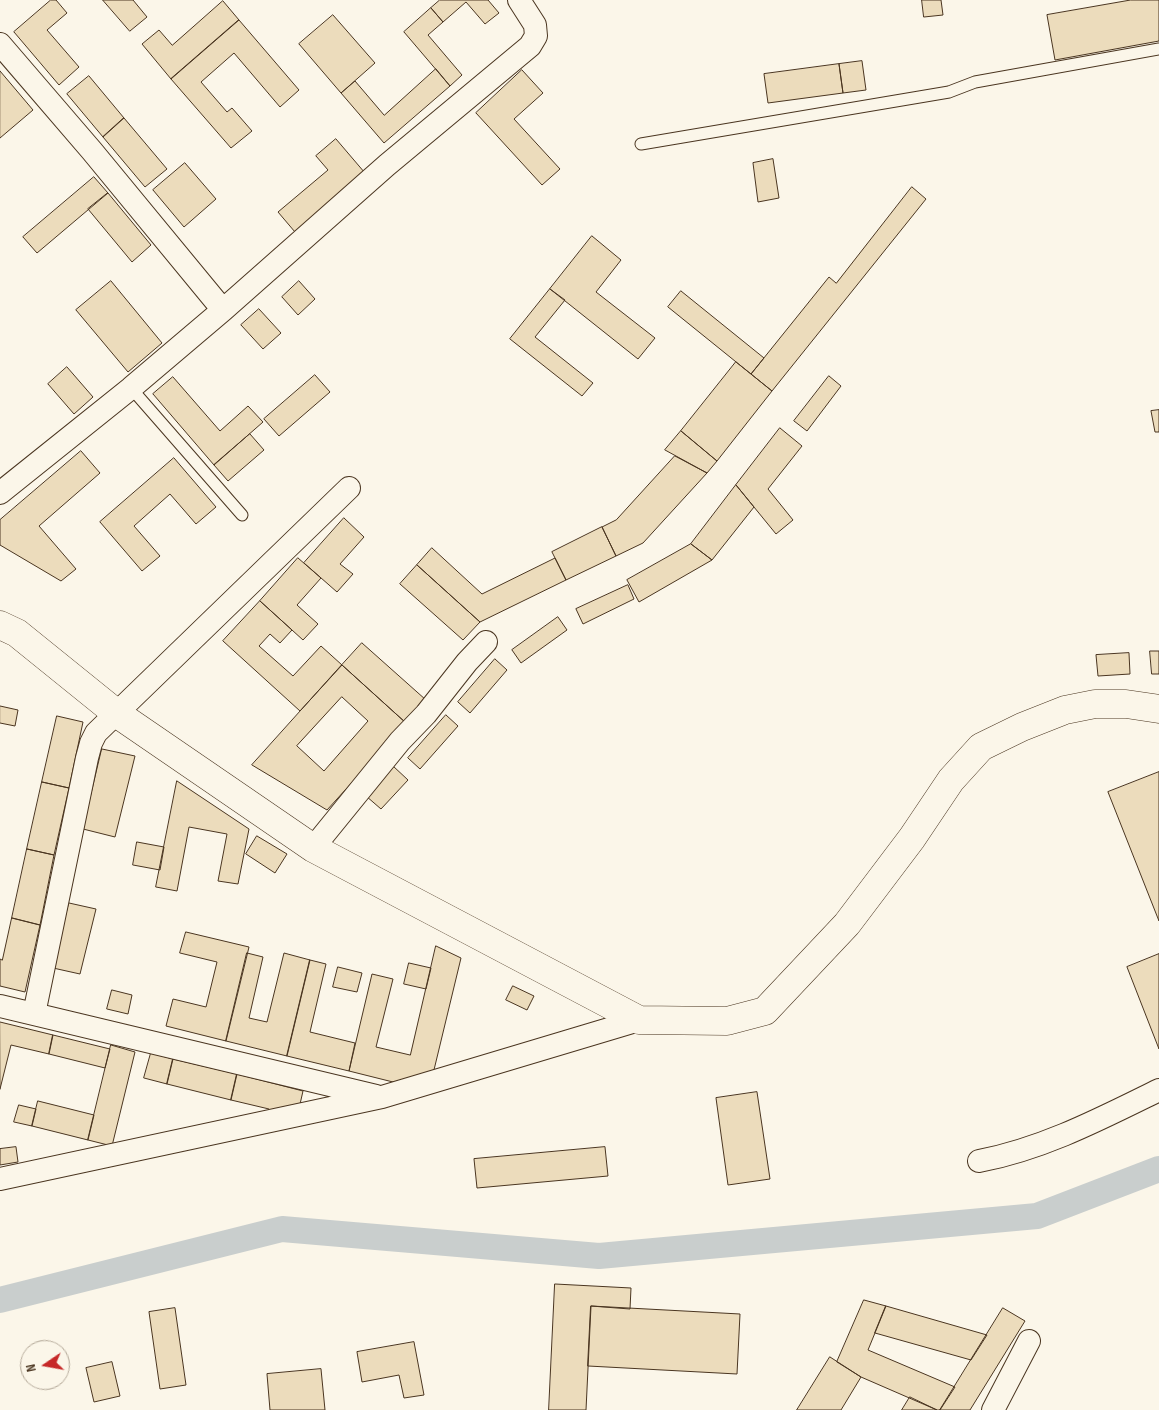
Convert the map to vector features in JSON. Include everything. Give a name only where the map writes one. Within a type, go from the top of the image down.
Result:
[{"type":"street","points":[[0,493],[131,388],[223,310],[387,165],[530,46],[536,36],[535,25],[519,0]]},
{"type":"street","points":[[0,44],[92,151],[223,310]]},
{"type":"street","points":[[34,1014],[91,743],[96,733],[349,488]]},
{"type":"street","points":[[0,625],[17,633],[116,713],[312,848],[639,1020]]},
{"type":"street","points":[[312,848],[400,741],[426,714],[467,662],[486,642]]},
{"type":"street","points":[[0,1179],[382,1097],[639,1020],[727,1022],[765,1011],[847,924],[912,838],[952,780],[981,747],[1065,710],[1095,704],[1126,704],[1159,709]]},
{"type":"street","points":[[0,1006],[382,1097]]},
{"type":"street","points":[[979,1161],[1018,1152],[1098,1120],[1159,1090]]},
{"type":"street","points":[[993,1410],[1029,1341]]},
{"type":"lane","points":[[641,144],[949,92],[975,82],[1159,49]]},
{"type":"lane","points":[[131,388],[242,515]]},
{"type":"building","points":[[51,0],[56,0],[67,13],[47,30],[79,67],[59,85],[14,32]]},
{"type":"building","points":[[103,0],[133,0],[147,17],[130,31]]},
{"type":"building","points":[[440,0],[488,0],[499,13],[485,24],[466,2],[443,22],[431,8]]},
{"type":"building","points":[[922,0],[941,0],[943,15],[924,17]]},
{"type":"building","points":[[1131,0],[1159,0],[1159,41],[1055,60],[1047,15]]},
{"type":"building","points":[[223,1],[239,20],[171,79],[142,44],[159,30],[172,45]]},
{"type":"building","points":[[431,8],[443,22],[428,35],[462,75],[450,86],[404,32]]},
{"type":"building","points":[[333,15],[375,63],[341,93],[299,44]]},
{"type":"building","points":[[239,20],[299,90],[280,107],[234,53],[201,82],[227,112],[232,108],[252,131],[231,148],[171,79]]},
{"type":"building","points":[[862,61],[866,90],[843,93],[839,64]]},
{"type":"building","points":[[839,64],[843,93],[768,103],[764,74]]},
{"type":"building","points":[[436,69],[450,86],[384,143],[341,93],[355,81],[384,115]]},
{"type":"building","points":[[522,70],[543,93],[514,119],[560,169],[542,185],[476,113]]},
{"type":"building","points":[[0,71],[33,110],[0,138]]},
{"type":"building","points":[[89,76],[124,118],[103,137],[67,94]]},
{"type":"building","points":[[124,118],[167,169],[145,187],[103,137]]},
{"type":"building","points":[[336,139],[365,173],[295,232],[278,212],[328,170],[316,156]]},
{"type":"building","points":[[773,159],[779,198],[758,202],[753,163]]},
{"type":"building","points":[[185,163],[216,199],[184,227],[153,190]]},
{"type":"building","points":[[94,177],[108,193],[37,253],[23,237]]},
{"type":"building","points":[[912,187],[926,199],[772,391],[751,374],[829,277],[836,283]]},
{"type":"building","points":[[108,193],[151,245],[132,262],[88,209]]},
{"type":"building","points":[[592,236],[621,260],[596,292],[655,338],[638,359],[550,289]]},
{"type":"building","points":[[111,281],[162,343],[128,372],[76,310]]},
{"type":"building","points":[[299,281],[315,299],[298,315],[282,297]]},
{"type":"building","points":[[550,289],[565,300],[535,337],[593,383],[582,396],[510,339]]},
{"type":"building","points":[[681,291],[764,358],[751,374],[668,307]]},
{"type":"building","points":[[259,309],[281,333],[263,349],[241,325]]},
{"type":"building","points":[[736,362],[772,391],[717,461],[681,431]]},
{"type":"building","points":[[67,367],[93,397],[74,414],[48,384]]},
{"type":"building","points":[[315,375],[330,392],[279,436],[264,419]]},
{"type":"building","points":[[829,376],[841,386],[807,431],[794,421]]},
{"type":"building","points":[[173,377],[220,431],[248,406],[263,422],[214,465],[153,394]]},
{"type":"building","points":[[1159,410],[1159,432],[1155,432],[1151,411]]},
{"type":"building","points":[[780,428],[802,446],[768,489],[793,520],[776,534],[736,485]]},
{"type":"building","points":[[681,431],[717,461],[707,473],[665,450]]},
{"type":"building","points":[[250,434],[264,450],[228,481],[214,465]]},
{"type":"building","points":[[81,451],[100,473],[39,526],[76,569],[61,581],[0,545],[0,520]]},
{"type":"building","points":[[675,456],[707,473],[643,543],[616,556],[602,527],[616,520]]},
{"type":"building","points":[[174,458],[216,507],[196,524],[170,494],[134,526],[160,556],[142,571],[100,522]]},
{"type":"building","points":[[736,485],[754,507],[712,560],[691,544]]},
{"type":"building","points":[[344,518],[364,537],[340,564],[353,574],[337,592],[304,563]]},
{"type":"building","points":[[602,527],[616,556],[566,580],[552,552]]},
{"type":"building","points":[[691,544],[712,560],[639,602],[627,580]]},
{"type":"building","points":[[432,548],[482,594],[555,558],[566,580],[480,622],[417,565]]},
{"type":"building","points":[[298,558],[321,578],[297,605],[318,624],[303,640],[260,601]]},
{"type":"building","points":[[417,565],[480,622],[463,640],[400,584]]},
{"type":"building","points":[[628,585],[634,599],[583,624],[576,609]]},
{"type":"building","points":[[260,601],[292,630],[280,643],[270,634],[259,646],[293,676],[321,646],[342,665],[300,711],[223,641]]},
{"type":"building","points":[[558,617],[567,630],[521,663],[512,650]]},
{"type":"building","points":[[362,643],[426,700],[406,723],[342,665]]},
{"type":"building","points":[[1150,651],[1159,651],[1159,674],[1152,674]]},
{"type":"building","points":[[1129,653],[1130,674],[1098,676],[1096,655]]},
{"type":"building","points":[[495,659],[507,670],[470,713],[458,702]]},
{"type":"building","points":[[342,665],[406,723],[327,810],[252,765]],"holes":[[[342,697],[368,721],[324,771],[297,746]]]},
{"type":"building","points":[[0,706],[18,710],[15,726],[0,723]]},
{"type":"building","points":[[446,715],[458,726],[420,769],[408,758]]},
{"type":"building","points":[[57,716],[83,722],[69,788],[42,782]]},
{"type":"building","points":[[102,749],[135,756],[115,837],[83,829]]},
{"type":"building","points":[[393,766],[408,780],[381,809],[366,796]]},
{"type":"building","points":[[1159,772],[1159,921],[1108,792]]},
{"type":"building","points":[[177,781],[249,829],[238,884],[218,881],[227,834],[189,827],[177,891],[156,887]]},
{"type":"building","points":[[42,782],[69,788],[54,855],[27,849]]},
{"type":"building","points":[[257,836],[287,854],[275,873],[246,854]]},
{"type":"building","points":[[137,842],[164,847],[160,870],[133,865]]},
{"type":"building","points":[[27,849],[54,855],[40,925],[12,918]]},
{"type":"building","points":[[69,903],[96,909],[80,974],[53,968]]},
{"type":"building","points":[[12,918],[40,925],[25,992],[0,986],[0,959],[2,960]]},
{"type":"building","points":[[186,932],[249,947],[226,1041],[166,1026],[173,999],[206,1007],[217,962],[180,953]]},
{"type":"building","points":[[436,946],[461,958],[433,1074],[405,1085],[349,1071],[372,974],[393,979],[376,1047],[410,1055]]},
{"type":"building","points":[[247,953],[263,957],[249,1018],[267,1022],[284,953],[310,960],[287,1056],[226,1041]]},
{"type":"building","points":[[1159,954],[1159,1049],[1127,967]]},
{"type":"building","points":[[310,960],[326,964],[310,1032],[355,1043],[349,1071],[287,1056]]},
{"type":"building","points":[[409,963],[431,968],[426,989],[404,984]]},
{"type":"building","points":[[338,967],[362,973],[357,992],[333,987]]},
{"type":"building","points":[[513,986],[534,996],[527,1010],[506,1000]]},
{"type":"building","points":[[112,990],[132,995],[128,1014],[107,1009]]},
{"type":"building","points":[[0,1022],[53,1035],[49,1054],[11,1045],[0,1089]]},
{"type":"building","points":[[53,1035],[110,1049],[105,1068],[49,1054]]},
{"type":"building","points":[[111,1045],[135,1052],[112,1146],[88,1140]]},
{"type":"building","points":[[151,1053],[173,1059],[167,1084],[144,1078]]},
{"type":"building","points":[[173,1059],[237,1074],[231,1100],[167,1084]]},
{"type":"building","points":[[237,1074],[303,1091],[298,1113],[267,1118],[269,1109],[231,1100]]},
{"type":"building","points":[[757,1092],[770,1179],[728,1185],[716,1098]]},
{"type":"building","points":[[38,1101],[94,1115],[88,1140],[32,1126]]},
{"type":"building","points":[[19,1105],[36,1109],[32,1126],[14,1122]]},
{"type":"building","points":[[16,1147],[18,1162],[0,1165],[0,1149]]},
{"type":"building","points":[[605,1147],[608,1176],[477,1188],[474,1159]]},
{"type":"building","points":[[555,1284],[631,1288],[630,1309],[591,1306],[586,1410],[549,1410]]},
{"type":"building","points":[[864,1300],[886,1306],[868,1350],[955,1387],[940,1410],[861,1377],[837,1362]]},
{"type":"building","points":[[591,1306],[740,1314],[737,1374],[588,1366]]},
{"type":"building","points":[[886,1306],[987,1335],[971,1360],[875,1333]]},
{"type":"building","points":[[175,1308],[186,1385],[160,1389],[149,1312]]},
{"type":"building","points":[[1003,1308],[1025,1321],[970,1410],[940,1410]]},
{"type":"building","points":[[414,1342],[424,1395],[404,1398],[399,1375],[362,1382],[357,1352]]},
{"type":"building","points":[[830,1357],[861,1377],[841,1410],[797,1410]]},
{"type":"building","points":[[112,1362],[120,1396],[94,1402],[86,1368]]},
{"type":"building","points":[[321,1369],[325,1410],[270,1410],[267,1374]]},
{"type":"building","points":[[910,1397],[937,1410],[902,1410]]},
{"type":"waterway","points":[[0,1300],[282,1229],[599,1256],[1037,1216],[1159,1169]]}]
